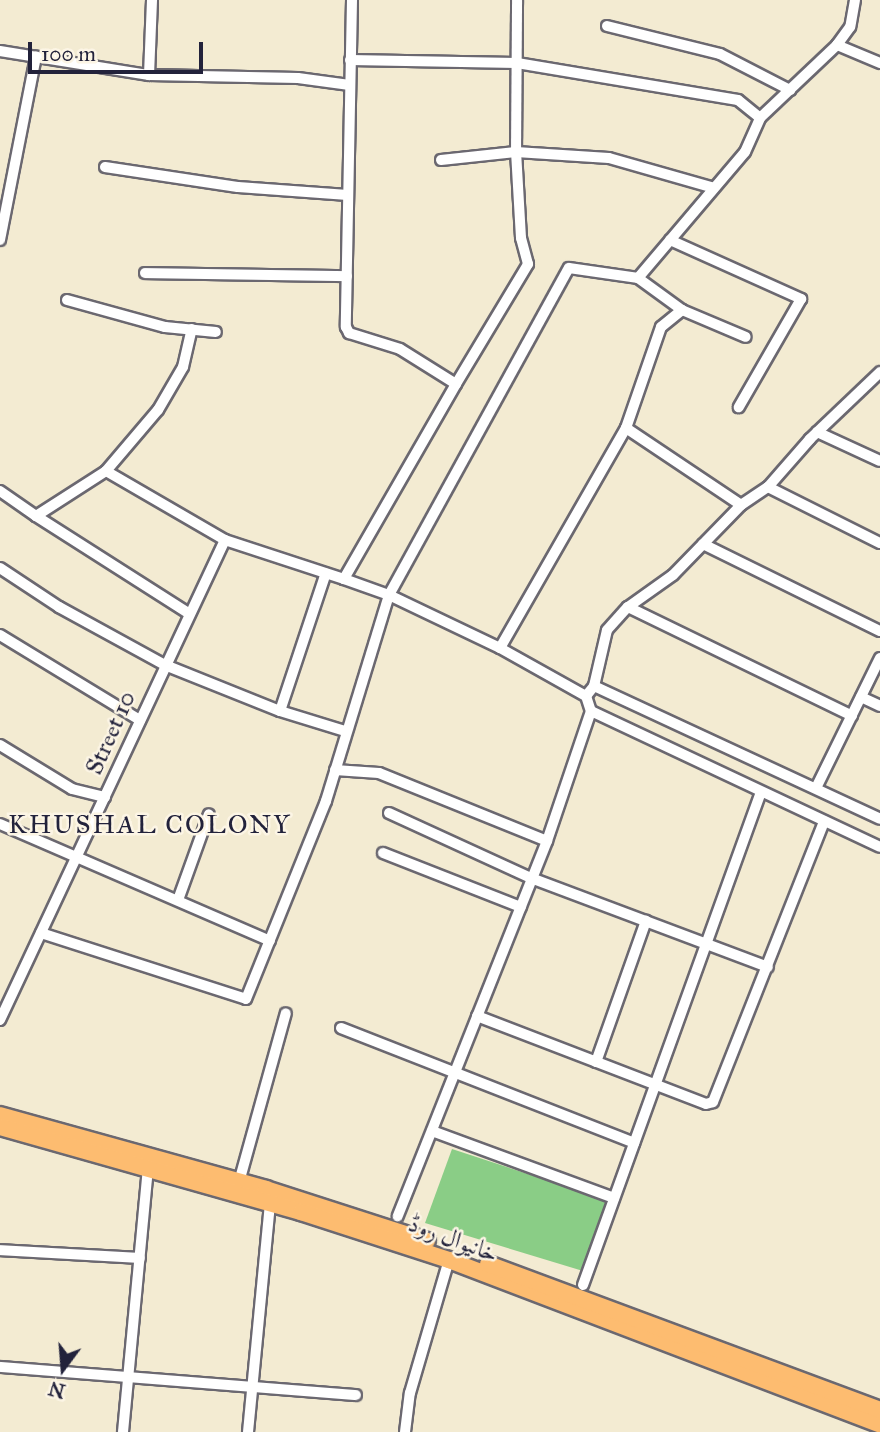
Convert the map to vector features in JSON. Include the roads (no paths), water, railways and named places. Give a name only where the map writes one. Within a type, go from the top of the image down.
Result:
[{"type":"main road","name":"خانیوال روڈ","points":[[0,1115],[239,1182],[393,1229],[880,1410]]},
{"type":"main road","name":"خانیوال روڈ","points":[[0,1127],[270,1203],[449,1260],[880,1425]]},
{"type":"street","points":[[149,75],[152,0]]},
{"type":"street","points":[[352,0],[347,276],[349,333],[400,349],[456,384]]},
{"type":"street","points":[[344,579],[528,264],[521,238],[516,152],[517,0]]},
{"type":"street","points":[[638,278],[745,152],[760,118],[837,46],[850,27],[855,0]]},
{"type":"street","points":[[607,26],[720,54],[790,90]]},
{"type":"street","points":[[837,46],[880,64]]},
{"type":"street","points":[[0,51],[149,75],[298,78],[350,85]]},
{"type":"street","points":[[0,240],[4,201],[36,57]]},
{"type":"street","points":[[350,60],[517,63],[738,100],[760,118]]},
{"type":"street","points":[[440,160],[516,152],[609,158],[714,188]]},
{"type":"street","points":[[105,167],[238,187],[348,195]]},
{"type":"street","points":[[670,240],[801,299],[740,407]]},
{"type":"street","points":[[41,933],[246,999],[335,770],[389,595],[569,268],[638,278],[682,310],[746,337]]},
{"type":"street","points":[[145,272],[347,276]]},
{"type":"street","points":[[67,300],[192,330],[216,332]]},
{"type":"street","points":[[499,648],[626,428],[661,327],[682,310]]},
{"type":"street","points":[[36,516],[106,471],[158,410],[183,367],[192,330]]},
{"type":"street","points":[[586,696],[594,686],[607,631],[628,607],[673,575],[741,505],[768,487],[817,432],[878,377]]},
{"type":"street","points":[[626,428],[741,505]]},
{"type":"street","points":[[817,432],[880,461]]},
{"type":"street","points":[[106,471],[225,540],[389,595],[499,648],[586,696],[591,710],[547,841],[398,1216]]},
{"type":"street","points":[[768,487],[880,542]]},
{"type":"street","points":[[0,491],[188,613]]},
{"type":"street","name":"Street 10","points":[[0,1020],[188,613],[225,540]]},
{"type":"street","points":[[703,544],[880,631]]},
{"type":"street","points":[[0,568],[60,607],[165,665],[280,711],[345,731]]},
{"type":"street","points":[[280,711],[326,573]]},
{"type":"street","points":[[628,607],[852,716]]},
{"type":"street","points":[[0,635],[140,720]]},
{"type":"street","points":[[816,788],[880,657]]},
{"type":"street","points":[[594,686],[880,819]]},
{"type":"street","points":[[861,697],[880,706]]},
{"type":"street","points":[[591,710],[880,847]]},
{"type":"street","points":[[0,745],[72,789],[105,797]]},
{"type":"street","points":[[335,770],[379,773],[547,841]]},
{"type":"street","points":[[583,1285],[761,792]]},
{"type":"street","points":[[389,813],[531,878],[768,967]]},
{"type":"street","points":[[178,900],[209,814]]},
{"type":"street","points":[[477,1016],[655,1084],[713,1102],[824,821]]},
{"type":"street","points":[[0,824],[270,940]]},
{"type":"street","points":[[383,853],[521,907]]},
{"type":"street","points":[[596,1062],[646,921]]},
{"type":"street","points":[[239,1182],[286,1013]]},
{"type":"street","points":[[341,1028],[634,1143]]},
{"type":"street","points":[[432,1131],[614,1199]]},
{"type":"street","points":[[123,1432],[148,1169]]},
{"type":"street","points":[[248,1432],[270,1203]]},
{"type":"street","points":[[0,1250],[139,1258]]},
{"type":"street","points":[[405,1432],[410,1393],[449,1260]]},
{"type":"street","points":[[0,1367],[356,1395]]},
{"type":"district","name":"KHUSHAL COLONY","points":[[150,825]]}]
